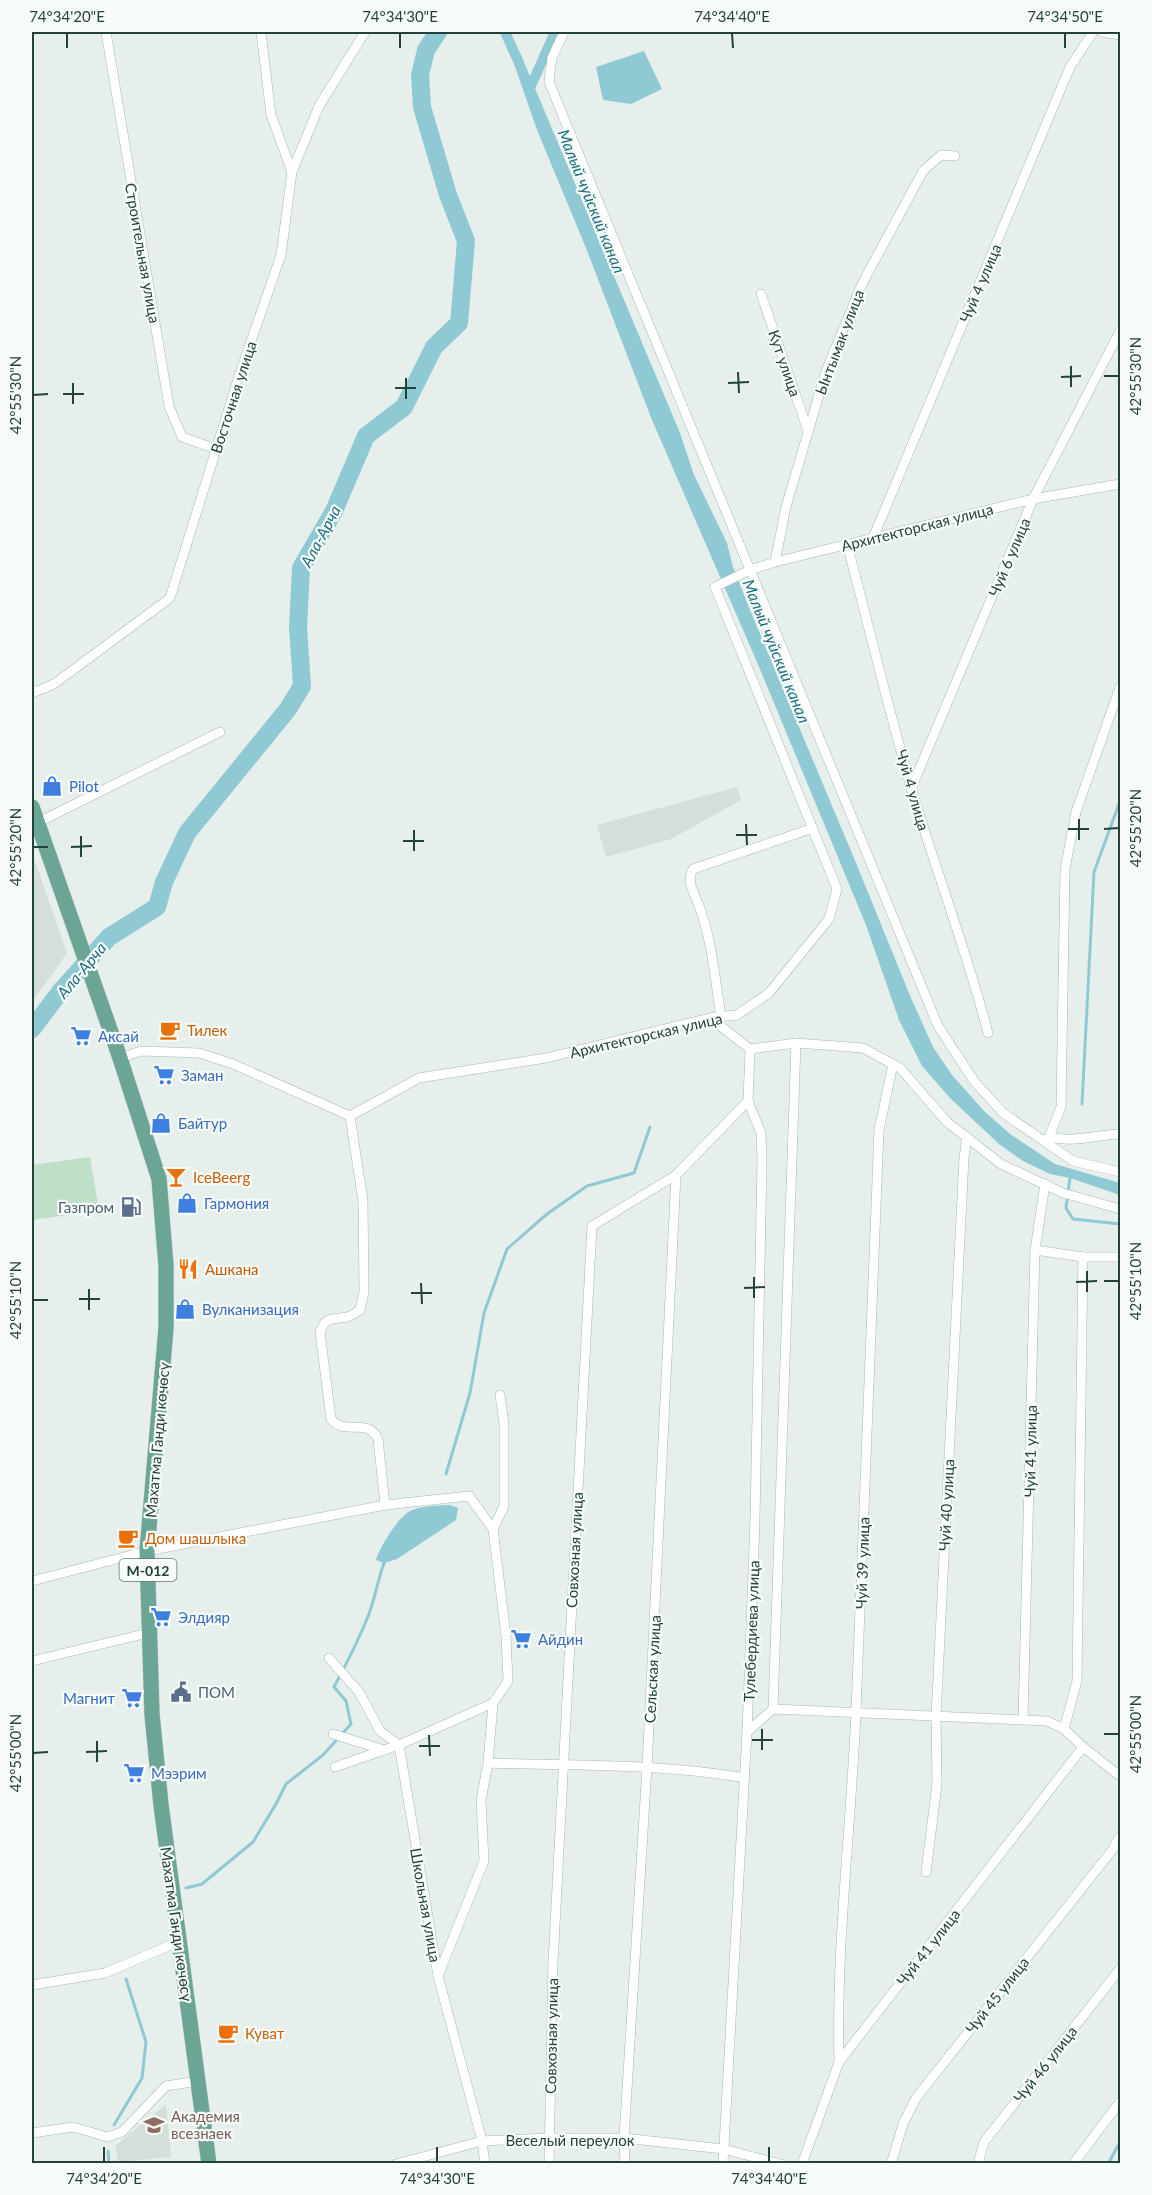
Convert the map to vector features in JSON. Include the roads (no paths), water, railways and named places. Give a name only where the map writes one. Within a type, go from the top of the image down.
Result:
[{"type":"main road","name":"Махатма Ганди көчөсү","points":[[32,807],[120,1058],[159,1179],[166,1266],[164,1359],[147,1551],[152,1714],[209,2163]]},
{"type":"street","name":"Строительная улица","points":[[106,32],[169,406],[182,437],[216,448]]},
{"type":"street","name":"Восточная улица","points":[[32,693],[54,684],[170,598],[238,379],[281,255],[292,172],[271,115],[261,32]]},
{"type":"street","points":[[292,172],[319,106],[365,32]]},
{"type":"street","points":[[564,32],[552,58],[549,82],[938,1026],[974,1081],[1003,1113],[1046,1140],[1073,1161],[1120,1172]]},
{"type":"street","name":"Чуй 4 улица","points":[[873,538],[1070,67],[1093,32]]},
{"type":"street","points":[[1102,32],[1120,35]]},
{"type":"street","name":"Ынтымак улица","points":[[775,562],[786,507],[826,371],[862,284],[923,171],[941,155],[955,156]]},
{"type":"street","name":"Кут улица","points":[[761,294],[808,432]]},
{"type":"street","name":"Чуй 6 улица","points":[[911,789],[1034,499],[1120,331]]},
{"type":"street","name":"Архитекторская улица","points":[[350,1116],[419,1078],[546,1058],[710,1018],[736,1015],[770,993],[829,919],[837,889],[716,587],[750,570],[775,562],[1034,499],[1120,484]]},
{"type":"street","name":"Чуй 4 улица","points":[[847,544],[911,789],[963,952],[976,984],[988,1033]]},
{"type":"street","points":[[1046,1140],[1061,1107],[1065,869],[1076,812],[1120,687]]},
{"type":"street","points":[[37,823],[219,732]]},
{"type":"street","points":[[721,1017],[709,939],[703,915],[689,880],[690,874],[693,869],[813,828]]},
{"type":"street","points":[[710,1018],[750,1050],[796,1043],[863,1048],[900,1068],[947,1122],[1001,1164],[1063,1193],[1120,1209]]},
{"type":"street","points":[[773,1709],[796,1043]]},
{"type":"street","points":[[748,1101],[750,1050]]},
{"type":"street","points":[[120,1058],[141,1051],[199,1053],[233,1064],[350,1116],[363,1201],[364,1292],[360,1310],[350,1317],[330,1319],[323,1323],[320,1332],[331,1419],[336,1425],[366,1427],[374,1431],[378,1439],[385,1505]]},
{"type":"street","name":"Чуй 39 улица","points":[[839,2062],[837,2001],[856,1714],[879,1130],[892,1064]]},
{"type":"street","name":"Совхозная улица","points":[[549,2163],[553,1963],[562,1765],[592,1226],[676,1175],[748,1101]]},
{"type":"street","name":"Тулебердиева улица","points":[[723,2163],[745,1778],[754,1531],[762,1161],[761,1133],[748,1101]]},
{"type":"street","points":[[1046,1140],[1076,1141],[1101,1135],[1120,1134]]},
{"type":"street","name":"Чуй 40 улица","points":[[926,1872],[937,1784],[936,1717],[964,1158],[967,1137]]},
{"type":"street","name":"Сельская улица","points":[[625,2163],[624,2138],[647,1767],[676,1175]]},
{"type":"street","name":"Чуй 41 улица","points":[[1023,1719],[1035,1250],[1045,1184]]},
{"type":"street","points":[[1035,1250],[1083,1257],[1120,1257]]},
{"type":"street","points":[[1064,1729],[1077,1681],[1083,1257]]},
{"type":"street","points":[[493,1529],[504,1506],[504,1424],[500,1395]]},
{"type":"street","points":[[32,1581],[147,1551],[385,1505],[469,1496],[493,1529],[506,1636],[508,1681],[493,1702],[399,1745],[335,1767]]},
{"type":"street","points":[[32,1661],[148,1633]]},
{"type":"street","points":[[329,1658],[359,1692],[380,1731],[399,1745]]},
{"type":"street","points":[[438,1976],[484,1861],[481,1800],[488,1763],[493,1702]]},
{"type":"street","points":[[747,1732],[773,1709],[1047,1720],[1064,1729],[1083,1748],[1120,1776]]},
{"type":"street","points":[[333,1734],[384,1750]]},
{"type":"street","name":"Школьная улица","points":[[399,1745],[438,1976],[482,2141],[485,2163]]},
{"type":"street","name":"Чуй 41 улица","points":[[802,2163],[839,2062],[1083,1748]]},
{"type":"street","points":[[488,1763],[647,1767],[718,1773],[745,1778]]},
{"type":"street","name":"Чуй 45 улица","points":[[891,2163],[903,2124],[916,2098],[1113,1849],[1120,1836]]},
{"type":"street","points":[[32,1985],[105,1973],[180,1941]]},
{"type":"street","name":"Чуй 46 улица","points":[[978,2163],[984,2142],[1120,1969]]},
{"type":"street","points":[[32,2133],[74,2127],[107,2137],[122,2132],[166,2086],[198,2081]]},
{"type":"street","points":[[1073,2163],[1120,2102]]},
{"type":"street","name":"Веселый переулок","points":[[396,2163],[482,2141],[624,2138],[723,2149],[781,2163]]},
{"type":"water","points":[[516,49],[521,55],[680,433],[694,475],[727,543],[733,567],[748,605],[933,1047],[952,1075],[984,1111],[1010,1134],[1055,1164],[1120,1183],[1120,1195],[1070,1178],[1050,1174],[1023,1161],[999,1144],[950,1098],[922,1066],[899,1020],[866,925],[757,662],[652,420],[586,248],[537,130],[510,52]]},
{"type":"water","points":[[644,51],[662,89],[631,104],[603,100],[596,67]]},
{"type":"water","points":[[450,1505],[458,1508],[456,1520],[397,1559],[384,1563],[376,1560],[398,1522],[411,1510]]},
{"type":"waterway","name":"Ала-Арча","points":[[32,1029],[60,992],[109,937],[157,907],[164,882],[187,833],[288,709],[302,686],[298,627],[301,568],[334,511],[366,436],[404,407],[434,347],[459,323],[466,241],[448,195],[422,107],[420,75],[426,50],[438,32]]},
{"type":"waterway","name":"Малый чуйский канал","points":[[505,32],[519,63]]},
{"type":"waterway","points":[[530,88],[555,32]]},
{"type":"waterway","points":[[1082,1104],[1094,872],[1120,801]]},
{"type":"waterway","points":[[446,1474],[470,1393],[484,1313],[507,1249],[547,1214],[587,1186],[634,1173],[650,1127]]},
{"type":"waterway","points":[[1070,1178],[1066,1208],[1073,1219],[1120,1224]]},
{"type":"waterway","points":[[186,1888],[202,1884],[253,1842],[286,1784],[323,1755],[351,1724],[346,1701],[334,1687],[369,1614],[384,1563]]},
{"type":"waterway","points":[[114,2125],[142,2078],[146,2042],[126,1979]]},
{"type":"waterway","points":[[1108,2164],[1120,2142]]},
{"type":"waterway","points":[[108,2151],[109,2164]]},
{"type":"place","name":"Pilot","points":[[52,786]]},
{"type":"place","name":"Тилек","points":[[170,1030]]},
{"type":"place","name":"Аксай","points":[[81,1036]]},
{"type":"place","name":"Заман","points":[[164,1075]]},
{"type":"place","name":"Байтур","points":[[161,1123]]},
{"type":"place","name":"IceBeerg","points":[[176,1177]]},
{"type":"place","name":"Гармония","points":[[187,1203]]},
{"type":"place","name":"Газпром","points":[[131,1207]]},
{"type":"place","name":"Ашкана","points":[[188,1269]]},
{"type":"place","name":"Вулканизация","points":[[185,1309]]},
{"type":"place","name":"Дом шашлыка","points":[[128,1538]]},
{"type":"place","name":"Элдияр","points":[[161,1617]]},
{"type":"place","name":"Айдин","points":[[521,1639]]},
{"type":"place","name":"ПОМ","points":[[181,1692]]},
{"type":"place","name":"Магнит","points":[[132,1698]]},
{"type":"place","name":"Мээрим","points":[[134,1773]]},
{"type":"place","name":"Куват","points":[[228,2033]]},
{"type":"place","name":"Академия всезнаек","points":[[154,2125]]}]
